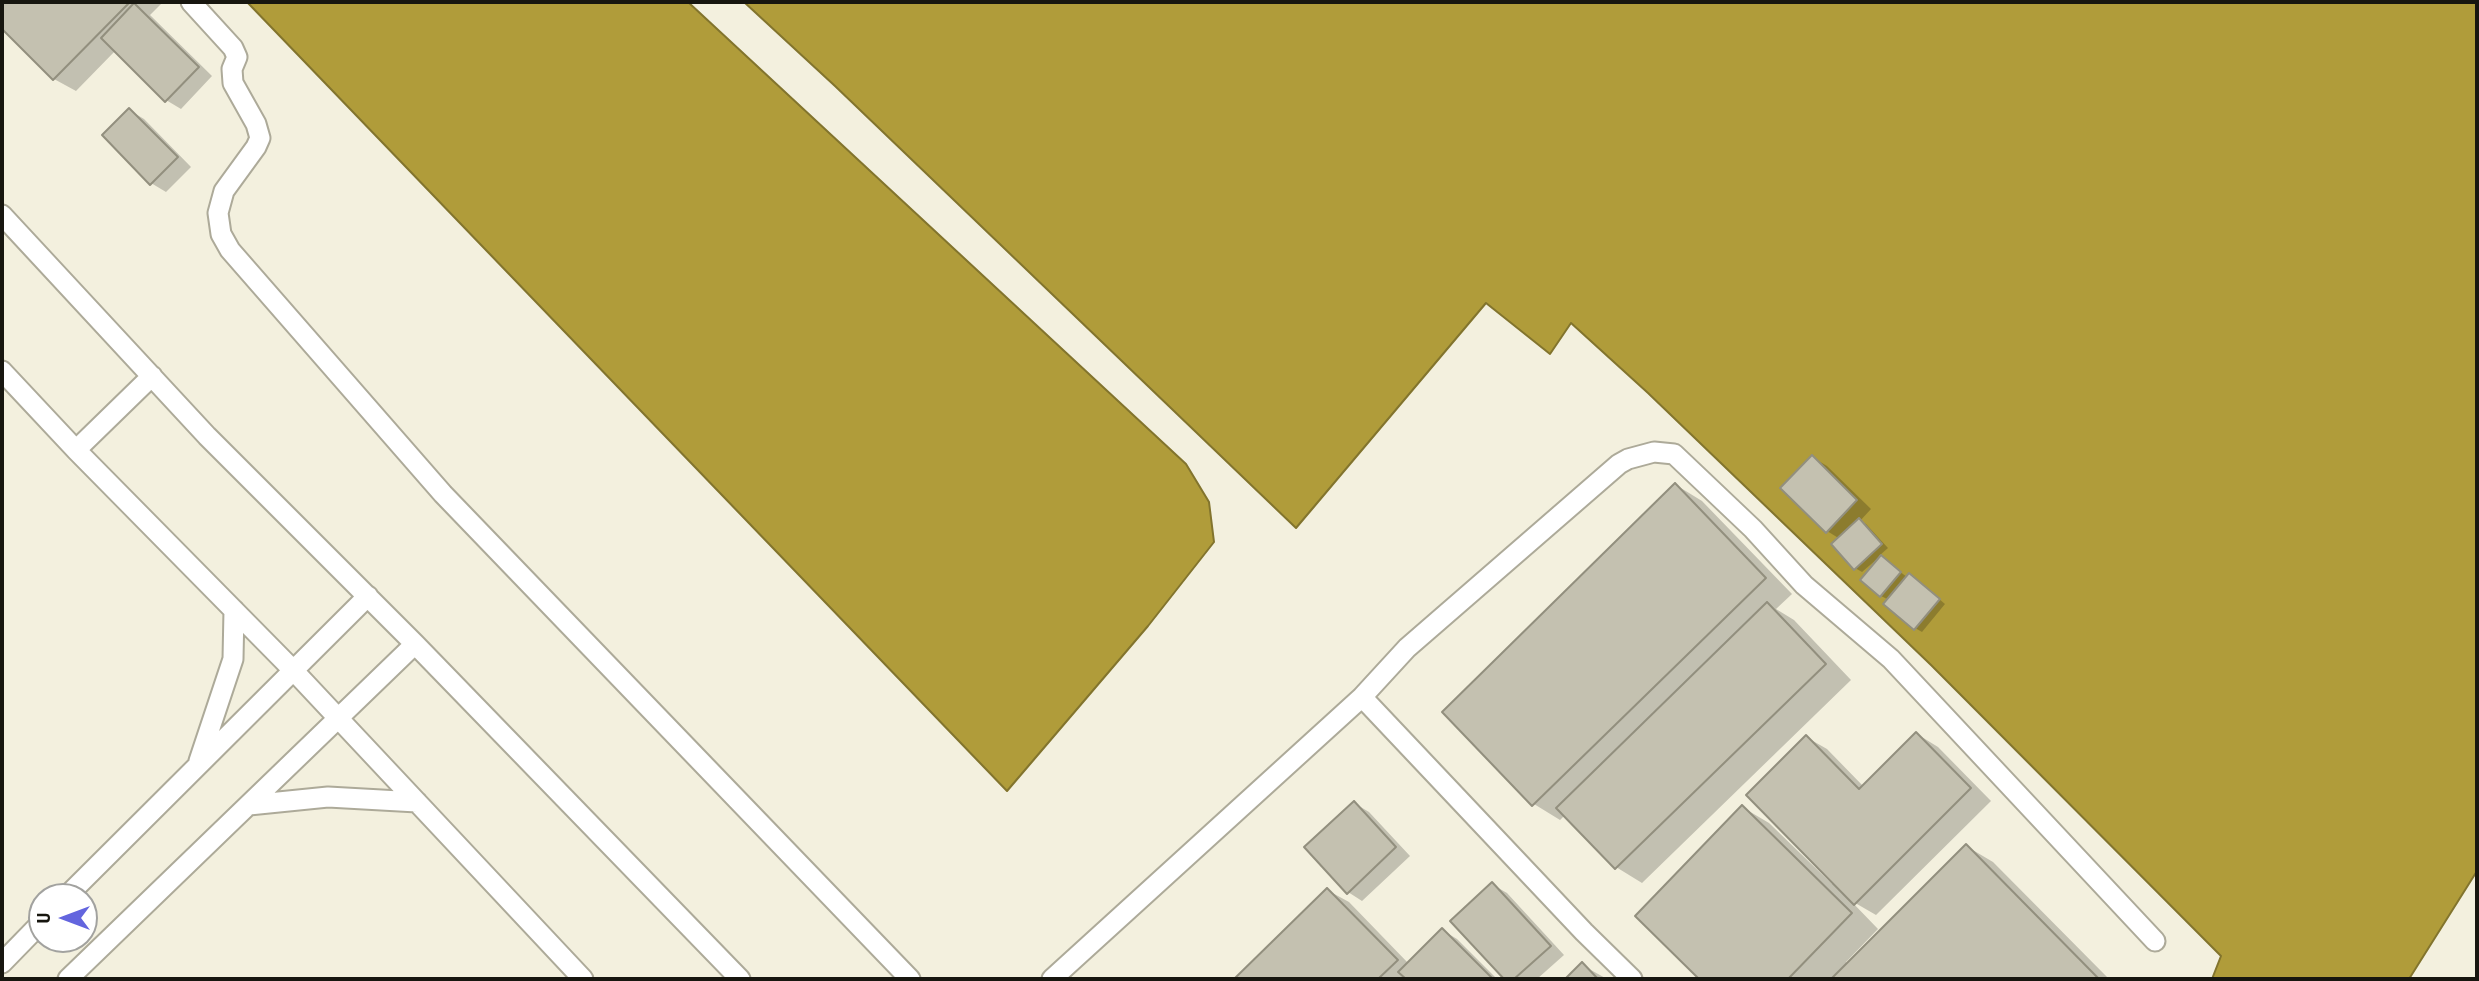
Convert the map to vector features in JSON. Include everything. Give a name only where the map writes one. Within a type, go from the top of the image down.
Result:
[{"type":"lane","points":[[191,2],[233,48],[237,57],[232,69],[233,83],[256,124],[260,138],[224,191],[218,213],[221,234],[230,250],[443,494],[910,979]]},
{"type":"lane","points":[[2,215],[207,436],[368,596],[740,979]]},
{"type":"lane","points":[[2,371],[339,718],[583,979]]},
{"type":"lane","points":[[76,450],[152,376]]},
{"type":"lane","points":[[1052,979],[1362,697],[1407,648],[1619,464],[1628,458],[1647,453],[1674,454],[1752,529],[1804,585],[1891,659],[2155,941]]},
{"type":"lane","points":[[80,883],[368,596]]},
{"type":"lane","points":[[197,765],[233,659],[234,610]]},
{"type":"lane","points":[[68,979],[415,644]]},
{"type":"lane","points":[[1362,697],[1584,932],[1632,979]]},
{"type":"lane","points":[[249,805],[328,797],[417,802]]},
{"type":"lane","points":[[2,963],[28,936]]},
{"type":"shaded area","points":[[247,2],[688,2],[1186,464],[1209,502],[1214,542],[1148,626],[1007,791]]},
{"type":"shaded area","points":[[744,2],[2477,2],[2477,871],[2409,979],[2212,979],[2221,956],[1931,665],[1648,393],[1571,323],[1550,354],[1486,303],[1296,528]]},
{"type":"building","points":[[2,2],[130,2],[53,80],[2,29]]},
{"type":"building","points":[[134,3],[199,67],[165,102],[101,38]]},
{"type":"building","points":[[129,108],[178,157],[150,185],[102,135]]},
{"type":"building","points":[[1812,455],[1857,500],[1826,533],[1780,488]]},
{"type":"building","points":[[1675,483],[1766,578],[1532,806],[1442,712]]},
{"type":"building","points":[[1859,518],[1882,544],[1854,570],[1831,544]]},
{"type":"building","points":[[1881,555],[1901,572],[1880,597],[1860,580]]},
{"type":"building","points":[[1909,573],[1940,599],[1914,630],[1883,604]]},
{"type":"building","points":[[1767,602],[1826,664],[1615,869],[1556,808]]},
{"type":"building","points":[[1916,732],[1971,788],[1854,905],[1746,795],[1806,735],[1859,789]]},
{"type":"building","points":[[1354,801],[1396,847],[1347,894],[1304,847]]},
{"type":"building","points":[[1742,805],[1852,913],[1788,979],[1699,979],[1635,916]]},
{"type":"building","points":[[1966,844],[2099,979],[1831,979]]},
{"type":"building","points":[[1492,882],[1551,946],[1514,979],[1504,979],[1450,921]]},
{"type":"building","points":[[1327,888],[1398,960],[1378,979],[1234,979]]},
{"type":"building","points":[[1442,928],[1493,979],[1406,979],[1398,972]]},
{"type":"building","points":[[1582,962],[1598,979],[1565,979]]}]
